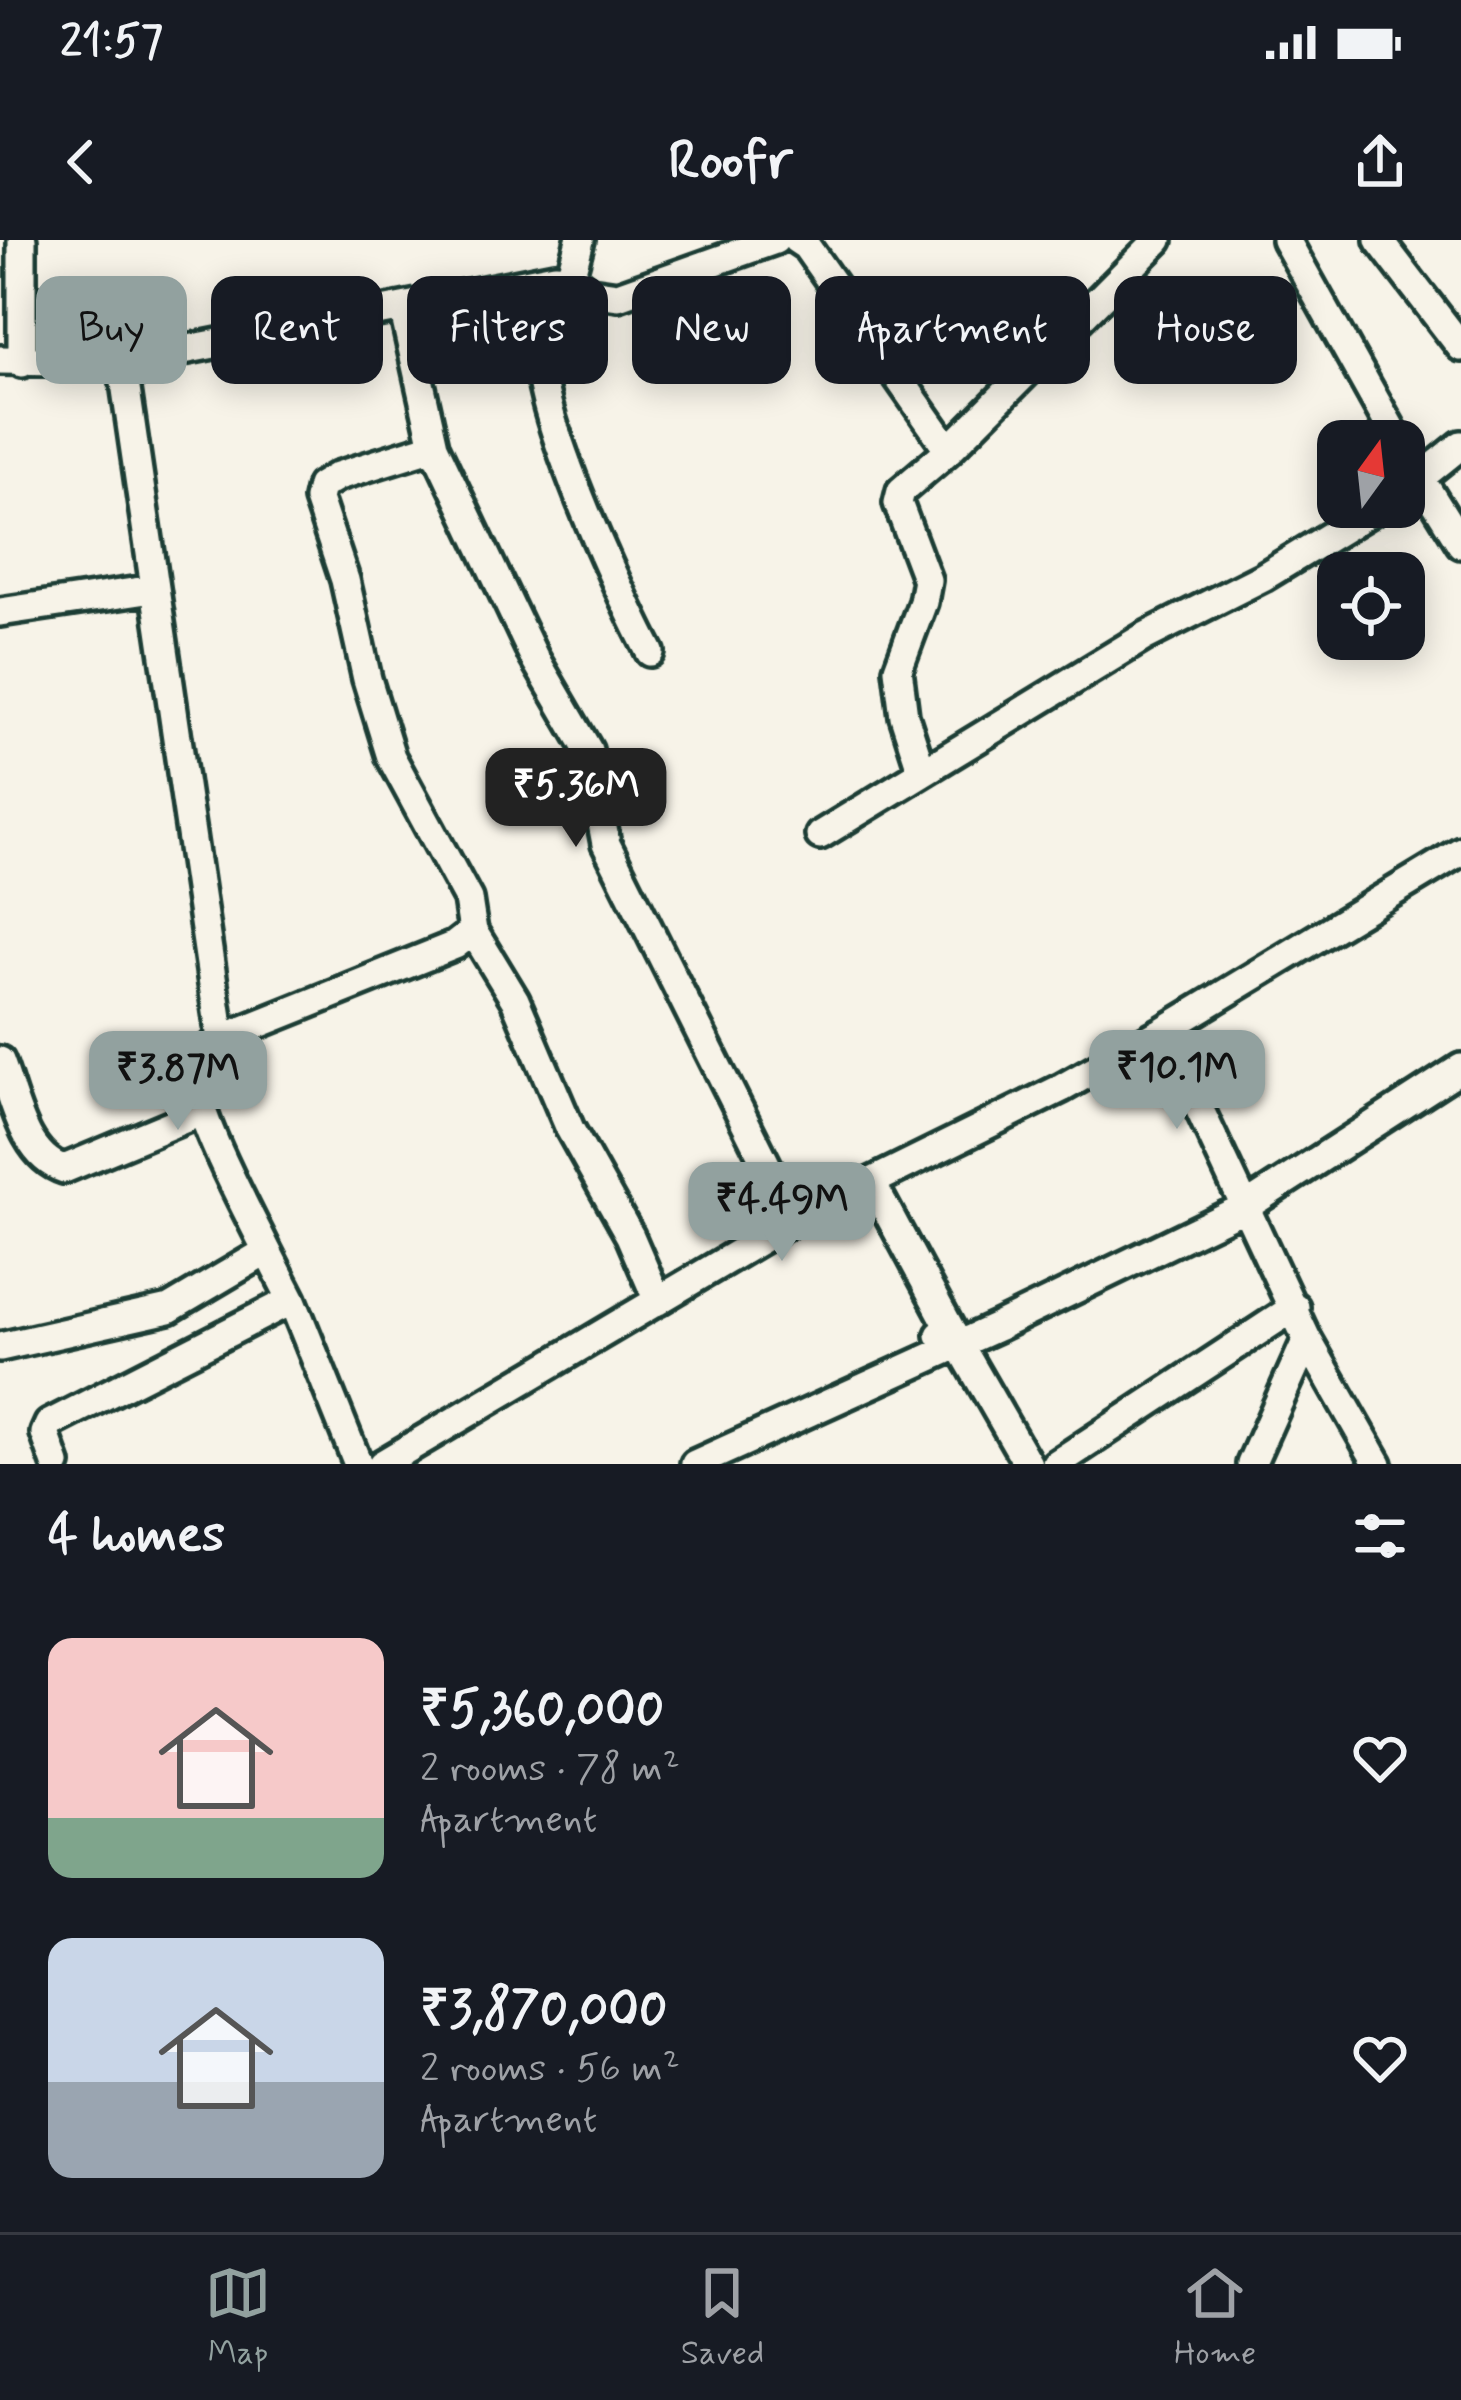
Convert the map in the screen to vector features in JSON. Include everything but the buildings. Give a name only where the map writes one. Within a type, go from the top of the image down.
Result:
[{"type":"street","points":[[11,361],[22,240]]},
{"type":"street","points":[[571,276],[580,240]]},
{"type":"street","points":[[608,295],[618,296],[775,240]]},
{"type":"street","points":[[797,240],[806,246],[949,450]]},
{"type":"street","points":[[922,772],[904,716],[898,669],[927,580],[898,503],[901,490],[949,450],[1158,240]]},
{"type":"street","points":[[1286,240],[1386,420]]},
{"type":"street","points":[[1379,240],[1461,347]]},
{"type":"street","points":[[187,349],[407,306]]},
{"type":"street","points":[[403,307],[434,446],[534,657],[588,750],[606,844],[794,1220]]},
{"type":"street","points":[[125,384],[221,1039]]},
{"type":"street","points":[[545,384],[549,412],[614,586],[650,652]]},
{"type":"street","points":[[434,446],[338,476],[321,486],[318,499],[345,580],[367,679],[391,757],[468,899],[473,932],[514,1000],[570,1129],[630,1236],[658,1301]]},
{"type":"street","points":[[1425,475],[1461,446]]},
{"type":"street","points":[[1425,501],[1461,544]]},
{"type":"street","points":[[820,836],[1144,637],[1263,577],[1344,528]]},
{"type":"street","points":[[0,612],[153,589]]},
{"type":"street","points":[[382,1464],[794,1220],[1062,1088],[1461,851]]},
{"type":"street","points":[[358,1464],[292,1300],[202,1111],[191,1076],[194,1060],[221,1039],[455,945],[473,932]]},
{"type":"street","points":[[1163,1030],[1307,1339],[1378,1464]]},
{"type":"street","points":[[0,1061],[30,1142],[49,1164],[64,1168],[202,1111]]},
{"type":"street","points":[[695,1464],[1247,1206],[1461,1068]]},
{"type":"street","points":[[872,1183],[951,1330],[940,1335],[954,1346],[1028,1464]]},
{"type":"street","points":[[0,1347],[170,1310],[266,1251]]},
{"type":"street","points":[[56,1464],[45,1433],[49,1424],[292,1300]]},
{"type":"street","points":[[1072,1460],[1295,1307]]},
{"type":"street","points":[[1251,1464],[1307,1339]]}]
